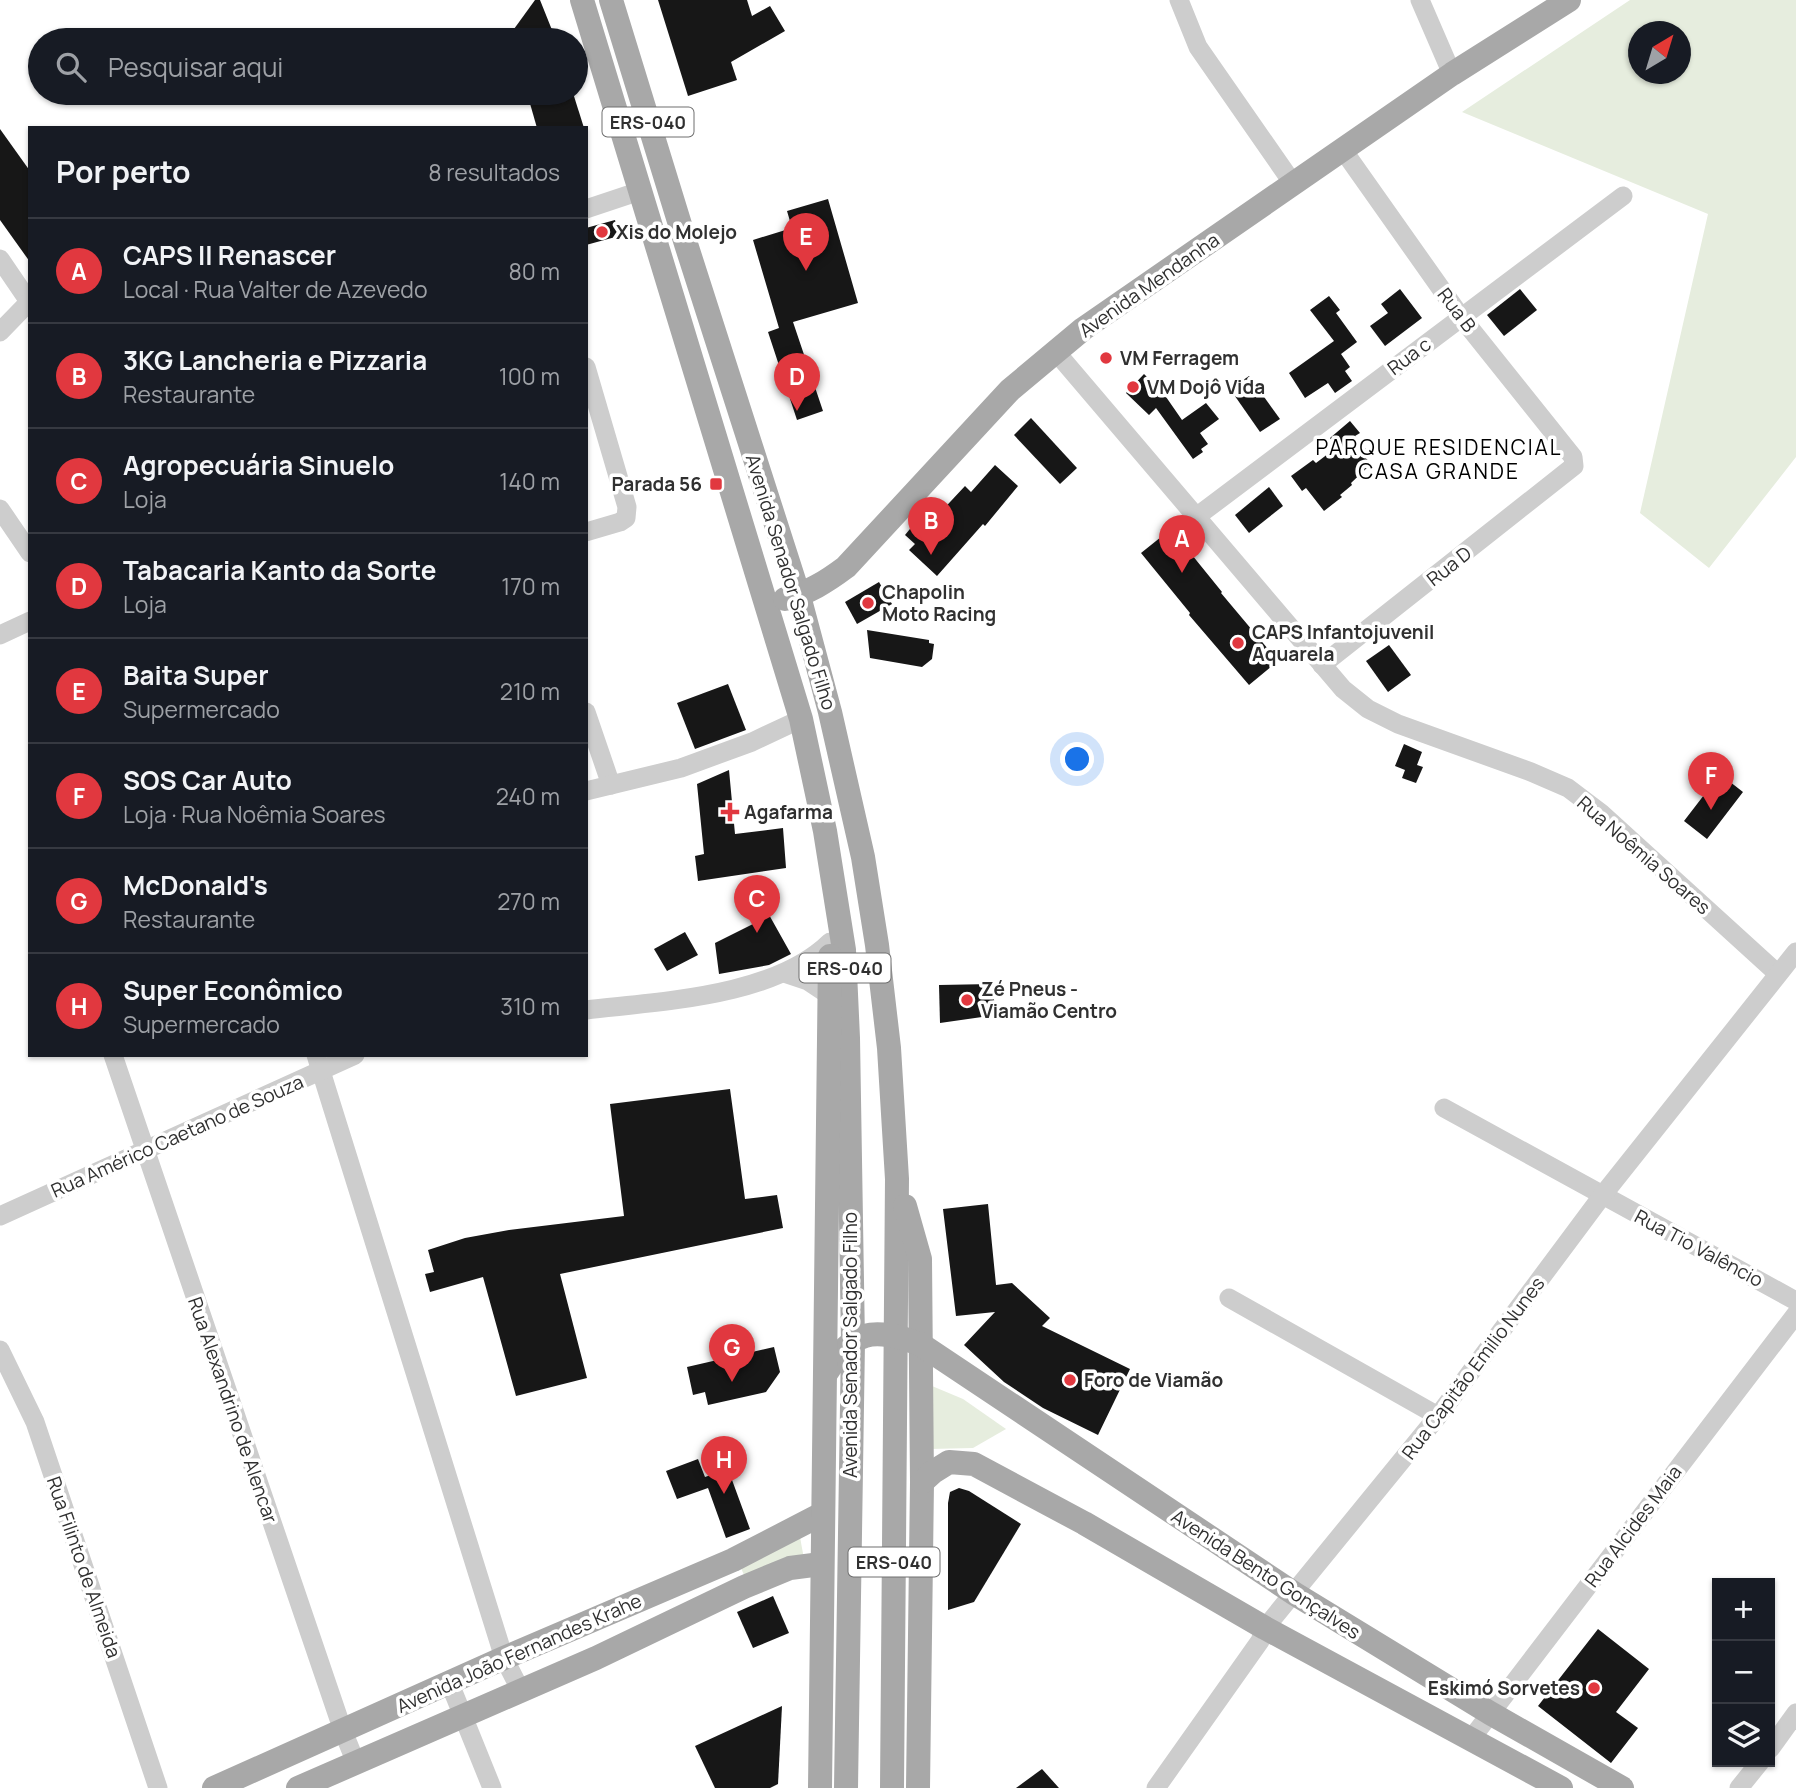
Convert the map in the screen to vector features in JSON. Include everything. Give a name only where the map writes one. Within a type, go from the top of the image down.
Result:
[{"type":"main road","name":"Avenida Senador Salgado Filho","points":[[582,0],[801,719],[825,831],[844,950],[853,1342],[846,1788]]},
{"type":"main road","name":"Avenida Senador Salgado Filho","points":[[611,0],[694,271],[799,596],[831,712],[863,857],[877,945],[889,1048],[897,1179],[892,1788]]},
{"type":"main road","name":"Avenida Mendanha","points":[[764,603],[799,596],[824,584],[846,567],[1010,390],[1083,329],[1452,74],[1569,0]]},
{"type":"main road","name":"Avenida Senador Salgado Filho","points":[[818,1787],[830,942],[836,903]]},
{"type":"main road","name":"Avenida Senador Salgado Filho","points":[[897,1179],[920,1259],[922,1482],[918,1788]]},
{"type":"main road","points":[[920,1311],[933,1340],[950,1365]]},
{"type":"main road","points":[[825,1375],[834,1360],[853,1342],[874,1333],[896,1336]]},
{"type":"main road","name":"Avenida Bento Gonçalves","points":[[896,1336],[920,1345],[1295,1594],[1490,1713],[1622,1788]]},
{"type":"main road","name":"Avenida Bento Gonçalves","points":[[922,1482],[949,1462],[974,1464],[1084,1523],[1265,1628],[1561,1788]]},
{"type":"main road","name":"Avenida João Fernandes Krahe","points":[[214,1788],[503,1658],[733,1560],[822,1514]]},
{"type":"main road","points":[[733,1560],[744,1587]]},
{"type":"main road","name":"Avenida João Fernandes Krahe","points":[[299,1788],[521,1691],[744,1587],[790,1568],[821,1564]]},
{"type":"street","points":[[1179,0],[1198,47],[1294,185]]},
{"type":"street","points":[[1420,0],[1452,74]]},
{"type":"street","name":"Rua B","points":[[1343,150],[1461,317],[1573,457],[1574,466]]},
{"type":"street","points":[[588,208],[640,191]]},
{"type":"street","name":"Rua c","points":[[1196,517],[1623,196]]},
{"type":"street","points":[[0,259],[28,299]]},
{"type":"street","points":[[0,332],[28,304]]},
{"type":"street","name":"Rua Noêmia Soares","points":[[1056,352],[1343,689],[1367,709],[1398,724],[1568,788],[1601,813],[1779,974]]},
{"type":"street","points":[[588,374],[626,508],[626,518],[620,522],[588,531]]},
{"type":"street","name":"Rua D","points":[[1322,664],[1574,466]]},
{"type":"street","points":[[0,509],[28,550]]},
{"type":"street","points":[[0,635],[28,622]]},
{"type":"street","points":[[588,718],[611,785]]},
{"type":"street","points":[[588,791],[681,768],[752,742],[801,719]]},
{"type":"street","points":[[588,1010],[718,993],[784,973],[809,960],[830,942]]},
{"type":"street","name":"Rua Capitão Emilio Nunes","points":[[1156,1788],[1260,1641],[1265,1628],[1438,1416],[1602,1196],[1796,952]]},
{"type":"street","points":[[784,973],[808,981],[829,995]]},
{"type":"street","name":"Rua Alexandrino de Alencar","points":[[114,1057],[342,1731],[356,1763]]},
{"type":"street","name":"Rua Américo Caetano de Souza","points":[[0,1216],[144,1151],[319,1063],[346,1057]]},
{"type":"street","points":[[319,1063],[503,1658],[521,1691]]},
{"type":"street","name":"Rua Tio Valêncio","points":[[1444,1108],[1796,1301]]},
{"type":"street","points":[[1229,1298],[1438,1416]]},
{"type":"street","name":"Rua Alcides Maia","points":[[1471,1739],[1796,1314]]},
{"type":"street","name":"Rua Filinto de Almeida","points":[[0,1350],[34,1422],[158,1788]]},
{"type":"street","points":[[450,1684],[492,1788]]},
{"type":"street","points":[[1775,1742],[1796,1713]]},
{"type":"street","points":[[1739,1788],[1756,1767]]},
{"type":"green space","points":[[1630,0],[1796,0],[1796,457],[1709,568],[1640,513],[1708,214],[1462,112]]},
{"type":"green space","points":[[932,1386],[963,1399],[1006,1429],[973,1448],[930,1449]]},
{"type":"green space","points":[[800,1537],[804,1559],[747,1582],[741,1568]]},
{"type":"building","points":[[535,0],[540,0],[551,28],[515,28]]},
{"type":"building","points":[[658,0],[747,0],[752,16],[770,6],[785,31],[731,62],[737,80],[688,96]]},
{"type":"building","points":[[530,105],[577,105],[583,126],[536,126]]},
{"type":"building","points":[[0,129],[28,168],[28,259],[0,220]]},
{"type":"building","points":[[828,199],[858,303],[793,322],[823,411],[797,420],[768,332],[779,328],[753,240],[792,228],[787,211]]},
{"type":"building","name":"Xis do Molejo","points":[[615,220],[619,236],[588,244],[588,227]]},
{"type":"building","points":[[1400,289],[1422,318],[1385,346],[1370,326],[1388,313],[1381,304]]},
{"type":"building","points":[[1520,289],[1537,310],[1504,336],[1487,315]]},
{"type":"building","points":[[1329,296],[1340,310],[1336,313],[1357,342],[1341,354],[1350,367],[1345,371],[1352,381],[1335,393],[1328,383],[1305,398],[1289,373],[1334,341],[1310,310]]},
{"type":"building","points":[[1144,374],[1164,394],[1182,420],[1206,403],[1219,419],[1200,433],[1208,444],[1201,449],[1203,452],[1193,459],[1156,408],[1149,415],[1126,393]]},
{"type":"building","points":[[1249,376],[1280,419],[1260,432],[1230,389]]},
{"type":"building","points":[[1031,418],[1077,468],[1060,484],[1014,435]]},
{"type":"building","points":[[1350,421],[1360,433],[1355,436],[1369,453],[1365,457],[1371,464],[1340,495],[1342,497],[1324,511],[1306,488],[1302,491],[1291,476],[1313,460],[1316,463],[1337,447],[1330,438]]},
{"type":"building","points":[[995,465],[1018,486],[985,526],[983,524],[937,576],[909,550],[915,544],[905,535],[914,524],[922,532],[965,486],[971,492]]},
{"type":"building","points":[[1269,487],[1283,506],[1249,533],[1235,515]]},
{"type":"building","points":[[1171,529],[1278,661],[1249,685],[1189,615],[1141,553]]},
{"type":"building","name":"Chapolin Moto Racing","points":[[879,582],[892,604],[857,624],[845,602]]},
{"type":"building","points":[[867,630],[929,640],[929,643],[934,644],[932,659],[922,667],[870,658]]},
{"type":"building","points":[[1389,645],[1411,675],[1388,692],[1366,661]]},
{"type":"building","points":[[728,684],[746,730],[695,749],[677,703]]},
{"type":"building","points":[[1404,744],[1422,752],[1417,765],[1423,767],[1416,783],[1402,778],[1405,770],[1395,766]]},
{"type":"building","points":[[729,770],[735,834],[783,828],[786,868],[698,881],[695,856],[704,854],[697,784]]},
{"type":"building","points":[[1725,778],[1743,792],[1707,839],[1684,821],[1704,795],[1709,799]]},
{"type":"building","points":[[763,904],[791,954],[769,965],[719,974],[715,943],[753,924],[746,913]]},
{"type":"building","points":[[685,932],[698,955],[667,971],[654,949]]},
{"type":"building","name":"Zé Pneus - Viamão Centro","points":[[992,984],[996,1015],[940,1023],[939,985]]},
{"type":"building","points":[[730,1089],[745,1199],[777,1195],[783,1228],[560,1274],[587,1378],[516,1396],[483,1277],[430,1292],[425,1274],[434,1272],[428,1250],[465,1238],[509,1230],[624,1216],[610,1104]]},
{"type":"building","points":[[988,1204],[996,1285],[1012,1283],[1050,1318],[1042,1326],[1130,1369],[1098,1435],[1043,1408],[1004,1382],[964,1345],[995,1312],[956,1316],[943,1209]]},
{"type":"building","points":[[774,1347],[780,1372],[766,1392],[708,1405],[705,1392],[693,1395],[687,1367]]},
{"type":"building","points":[[698,1459],[705,1477],[728,1469],[750,1529],[726,1538],[708,1488],[677,1499],[666,1471]]},
{"type":"building","points":[[959,1488],[969,1491],[1021,1524],[974,1602],[948,1610],[948,1503],[950,1492]]},
{"type":"building","points":[[773,1596],[789,1633],[753,1648],[737,1612]]},
{"type":"building","name":"Eskimó Sorvetes","points":[[1598,1629],[1649,1669],[1616,1712],[1638,1728],[1611,1763],[1538,1706]]},
{"type":"building","points":[[782,1706],[778,1784],[770,1788],[715,1788],[695,1746]]},
{"type":"building","points":[[1042,1769],[1059,1788],[1016,1788]]},
{"type":"place","name":"Xis do Molejo","points":[[602,232]]},
{"type":"place","name":"Baita Super","points":[[806,271]]},
{"type":"place","name":"VM Ferragem","points":[[1106,358]]},
{"type":"place","name":"VM Dojô Vida","points":[[1133,387]]},
{"type":"place","name":"Tabacaria Kanto da Sorte","points":[[797,411]]},
{"type":"place","name":"Parada 56","points":[[716,484]]},
{"type":"place","name":"3KG Lancheria e Pizzaria","points":[[931,555]]},
{"type":"place","name":"CAPS II Renascer","points":[[1182,573]]},
{"type":"place","name":"Chapolin Moto Racing","points":[[868,603]]},
{"type":"place","name":"CAPS Infantojuvenil Aquarela","points":[[1238,643]]},
{"type":"place","name":"SOS Car Auto","points":[[1711,810]]},
{"type":"place","name":"Agafarma","points":[[730,812]]},
{"type":"place","name":"Agropecuária Sinuelo","points":[[757,933]]},
{"type":"place","name":"Zé Pneus - Viamão Centro","points":[[967,1000]]},
{"type":"place","name":"Foro de Viamão","points":[[1070,1380]]},
{"type":"place","name":"McDonald's","points":[[732,1382]]},
{"type":"place","name":"Super Econômico","points":[[724,1494]]},
{"type":"place","name":"Eskimó Sorvetes","points":[[1594,1688]]},
{"type":"district","name":"PARQUE RESIDENCIAL CASA GRANDE","points":[[1439,459]]}]
